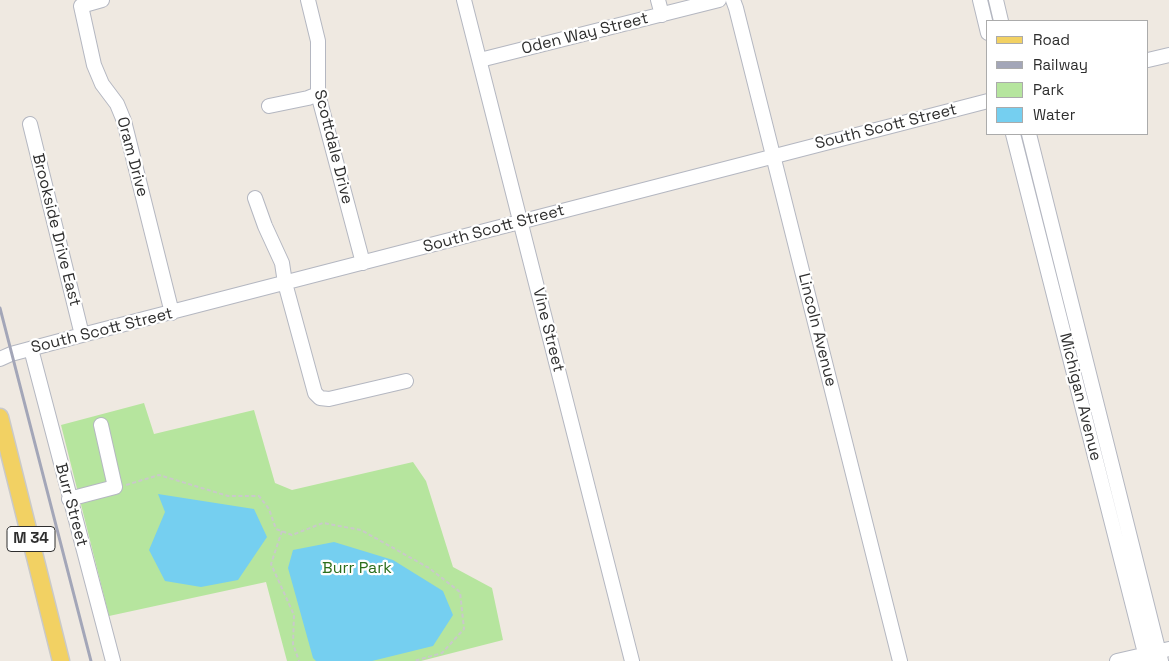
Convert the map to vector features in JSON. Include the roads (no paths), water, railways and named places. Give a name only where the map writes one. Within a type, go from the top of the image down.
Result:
[{"type":"main road","name":"M 34","points":[[0,417],[5,456],[61,661]]},
{"type":"street","name":"Oram Drive","points":[[102,0],[81,6],[94,65],[102,84],[117,104],[124,121],[172,313]]},
{"type":"street","name":"Scottdale Drive","points":[[308,0],[318,41],[318,94],[364,263]]},
{"type":"street","name":"Vine Street","points":[[464,0],[632,661]]},
{"type":"street","points":[[658,0],[662,15]]},
{"type":"street","name":"Oden Way Street","points":[[480,60],[719,0]]},
{"type":"street","name":"Lincoln Avenue","points":[[733,0],[900,661]]},
{"type":"street","points":[[980,0],[986,24]]},
{"type":"street","points":[[996,0],[1001,20]]},
{"type":"street","points":[[1149,60],[1169,55]]},
{"type":"street","points":[[269,106],[308,98],[318,94]]},
{"type":"street","name":"South Scott Street","points":[[0,358],[82,335],[986,102]]},
{"type":"street","name":"Brookside Drive East","points":[[30,124],[82,335]]},
{"type":"street","name":"Michigan Avenue","points":[[1013,135],[1156,655]]},
{"type":"street","name":"Michigan Avenue","points":[[1029,135],[1156,655]]},
{"type":"street","points":[[256,198],[265,226],[282,263],[285,283],[315,393],[320,398],[329,400],[406,381]]},
{"type":"street","name":"Burr Street","points":[[31,349],[113,661]]},
{"type":"street","points":[[69,499],[115,487],[101,425]]},
{"type":"street","points":[[1117,661],[1156,655]]},
{"type":"water","points":[[158,494],[254,509],[267,537],[238,580],[201,587],[165,581],[149,550],[165,512]]},
{"type":"water","points":[[334,542],[393,560],[443,591],[453,615],[433,646],[372,661],[316,661],[313,658],[288,568],[293,550]]},
{"type":"railway","points":[[0,308],[91,661]]},
{"type":"park label","name":"Burr Park","points":[[357,569]]}]
